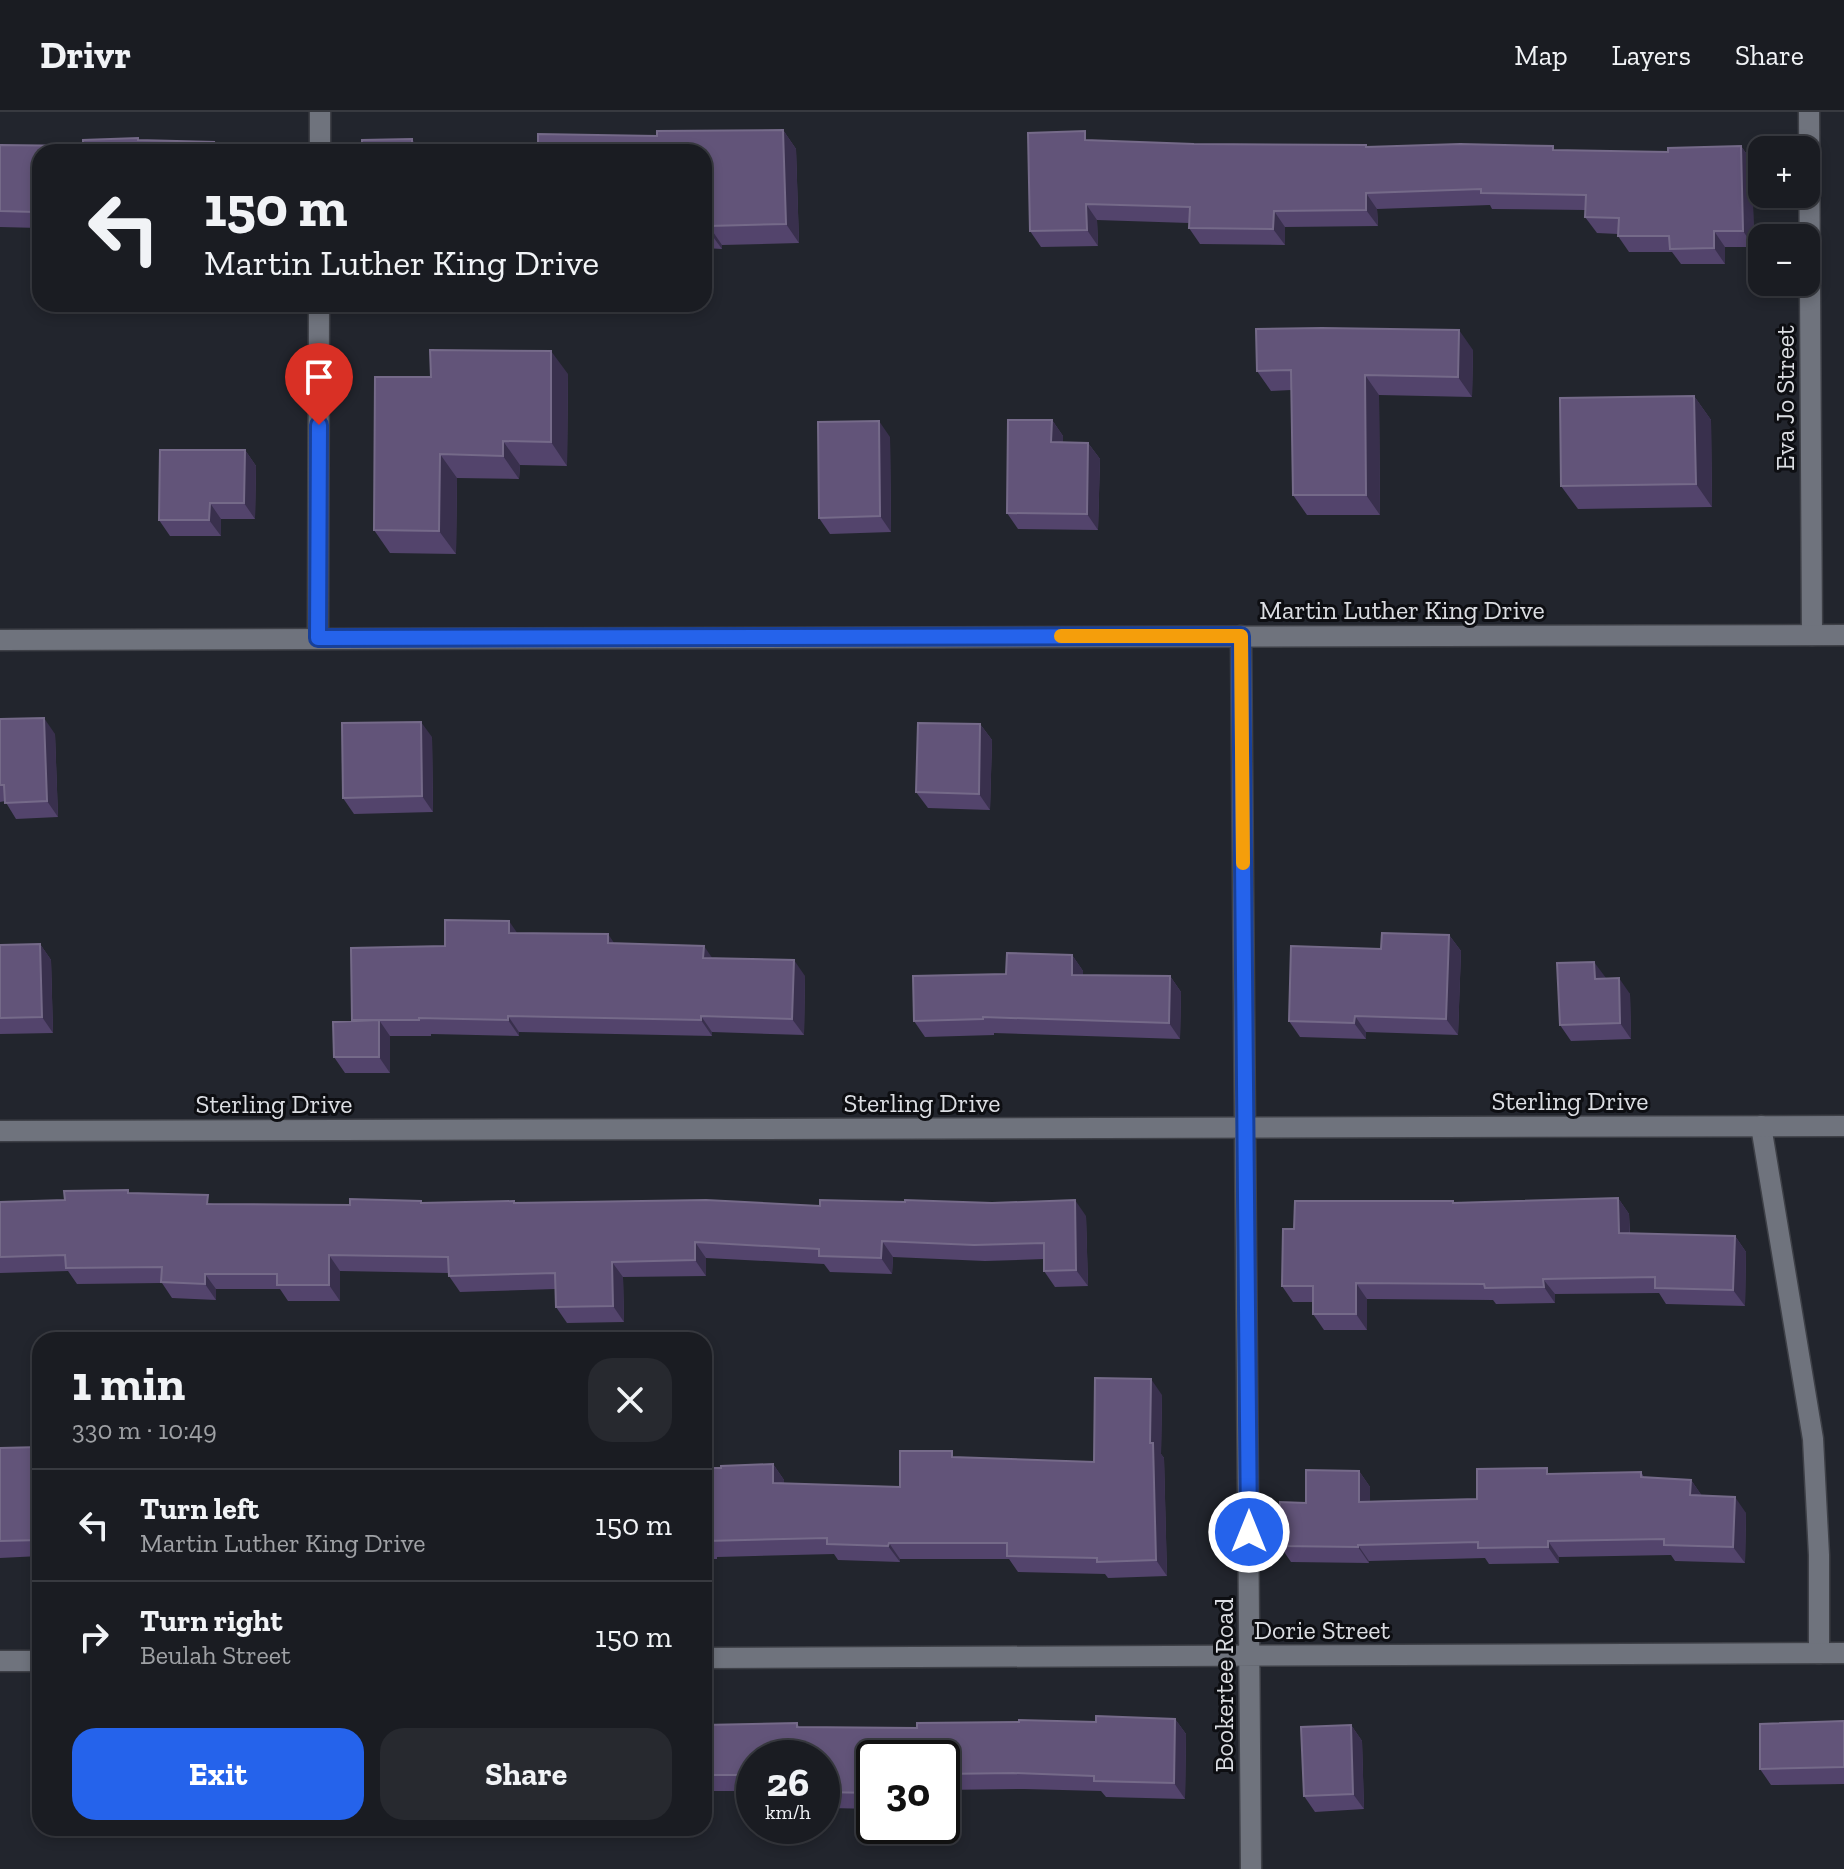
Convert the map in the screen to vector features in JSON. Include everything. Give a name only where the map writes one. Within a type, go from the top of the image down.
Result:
[{"type":"street","points":[[320,112],[320,144]]},
{"type":"street","name":"Eva Jo Street","points":[[1809,112],[1812,635]]},
{"type":"street","points":[[318,638],[319,312]]},
{"type":"street","name":"Martin Luther King Drive","points":[[0,640],[1844,635]]},
{"type":"street","name":"Bookertee Road","points":[[1241,636],[1251,1869]]},
{"type":"street","points":[[1761,1126],[1813,1439],[1819,1555],[1819,1653]]},
{"type":"street","name":"Sterling Drive","points":[[0,1131],[1844,1126]]},
{"type":"street","name":"Dorie Street","points":[[712,1658],[1844,1653]]},
{"type":"street","points":[[0,1661],[32,1661]]},
{"type":"building","points":[[783,130],[786,224],[712,226],[712,144],[538,144],[538,134],[657,136],[657,131]]},
{"type":"building","points":[[1085,131],[1085,140],[1194,144],[1366,147],[1460,144],[1553,146],[1553,150],[1668,152],[1668,148],[1741,146],[1743,231],[1714,231],[1714,248],[1670,249],[1669,236],[1618,236],[1619,218],[1585,217],[1586,195],[1481,193],[1481,189],[1366,193],[1366,210],[1274,211],[1273,229],[1189,228],[1190,207],[1086,204],[1087,230],[1030,231],[1028,133]]},
{"type":"building","points":[[138,138],[214,142],[83,144],[83,140]]},
{"type":"building","points":[[412,139],[412,144],[362,144],[362,140]]},
{"type":"building","points":[[0,145],[32,145],[32,212],[0,211]]},
{"type":"building","points":[[1256,329],[1459,330],[1458,377],[1365,375],[1366,495],[1293,495],[1291,370],[1257,371]]},
{"type":"building","points":[[430,350],[551,351],[551,442],[503,441],[503,456],[440,454],[439,531],[374,530],[375,377],[431,377]]},
{"type":"building","points":[[1694,396],[1696,484],[1561,486],[1560,398]]},
{"type":"building","points":[[1008,420],[1052,420],[1051,442],[1088,443],[1087,514],[1007,513]]},
{"type":"building","points":[[879,421],[880,516],[819,518],[818,422]]},
{"type":"building","points":[[160,450],[245,450],[244,503],[210,503],[209,520],[159,520]]},
{"type":"building","points":[[44,718],[47,801],[5,803],[4,785],[0,785],[0,719]]},
{"type":"building","points":[[421,722],[422,796],[343,798],[342,723]]},
{"type":"building","points":[[918,723],[980,724],[979,794],[916,792]]},
{"type":"building","points":[[445,920],[509,921],[509,933],[608,934],[608,943],[704,946],[703,958],[794,960],[792,1019],[508,1016],[508,1020],[352,1020],[351,948],[445,946]]},
{"type":"building","points":[[1382,933],[1449,935],[1446,1019],[1355,1016],[1354,1023],[1289,1021],[1291,946],[1381,949]]},
{"type":"building","points":[[40,944],[42,1017],[0,1018],[0,945]]},
{"type":"building","points":[[1007,953],[1072,955],[1072,975],[1170,976],[1169,1023],[983,1017],[914,1021],[913,976],[1006,974]]},
{"type":"building","points":[[1594,962],[1595,979],[1619,978],[1620,1023],[1560,1025],[1557,963]]},
{"type":"building","points":[[379,1020],[379,1057],[334,1057],[333,1022]]},
{"type":"building","points":[[128,1190],[128,1193],[208,1195],[207,1204],[350,1205],[350,1199],[421,1203],[706,1200],[820,1206],[820,1200],[992,1203],[1075,1200],[1076,1270],[1044,1271],[1044,1243],[974,1245],[882,1241],[881,1258],[819,1256],[819,1249],[695,1242],[695,1260],[612,1262],[613,1306],[556,1307],[555,1273],[449,1276],[448,1257],[329,1255],[329,1285],[277,1285],[277,1274],[205,1274],[205,1284],[161,1282],[162,1267],[66,1268],[65,1255],[0,1257],[0,1202],[65,1200],[64,1191]]},
{"type":"building","points":[[1618,1198],[1619,1233],[1735,1236],[1733,1290],[1655,1288],[1655,1277],[1543,1279],[1544,1287],[1356,1283],[1356,1314],[1313,1314],[1313,1286],[1282,1286],[1283,1229],[1294,1229],[1295,1201],[1453,1203]]},
{"type":"building","points":[[1095,1378],[1151,1379],[1150,1443],[1153,1443],[1156,1560],[1097,1562],[1097,1558],[1007,1556],[1007,1543],[889,1543],[888,1546],[827,1544],[827,1538],[712,1541],[712,1468],[721,1466],[773,1464],[773,1483],[900,1487],[900,1451],[952,1451],[952,1457],[1094,1462]]},
{"type":"building","points":[[32,1447],[32,1540],[0,1541],[0,1448]]},
{"type":"building","points":[[1547,1468],[1547,1474],[1641,1472],[1641,1477],[1691,1480],[1690,1495],[1735,1497],[1733,1547],[1664,1545],[1664,1539],[1548,1541],[1548,1547],[1478,1548],[1478,1542],[1358,1547],[1280,1546],[1280,1502],[1306,1503],[1306,1470],[1359,1471],[1359,1502],[1477,1499],[1477,1469]]},
{"type":"building","points":[[1096,1716],[1175,1719],[1174,1783],[1094,1781],[1094,1776],[960,1774],[960,1740],[856,1740],[856,1793],[840,1792],[840,1740],[736,1740],[736,1775],[712,1775],[712,1725],[797,1723],[797,1727],[917,1728],[917,1723],[1019,1720],[1096,1722]]},
{"type":"building","points":[[1844,1721],[1844,1767],[1760,1769],[1760,1724]]},
{"type":"building","points":[[1351,1725],[1353,1794],[1304,1796],[1301,1727]]},
{"type":"slow traffic","points":[[1061,636],[1241,636],[1243,863]]},
{"type":"route","points":[[319,425],[318,638],[1241,636],[1249,1532]]}]
